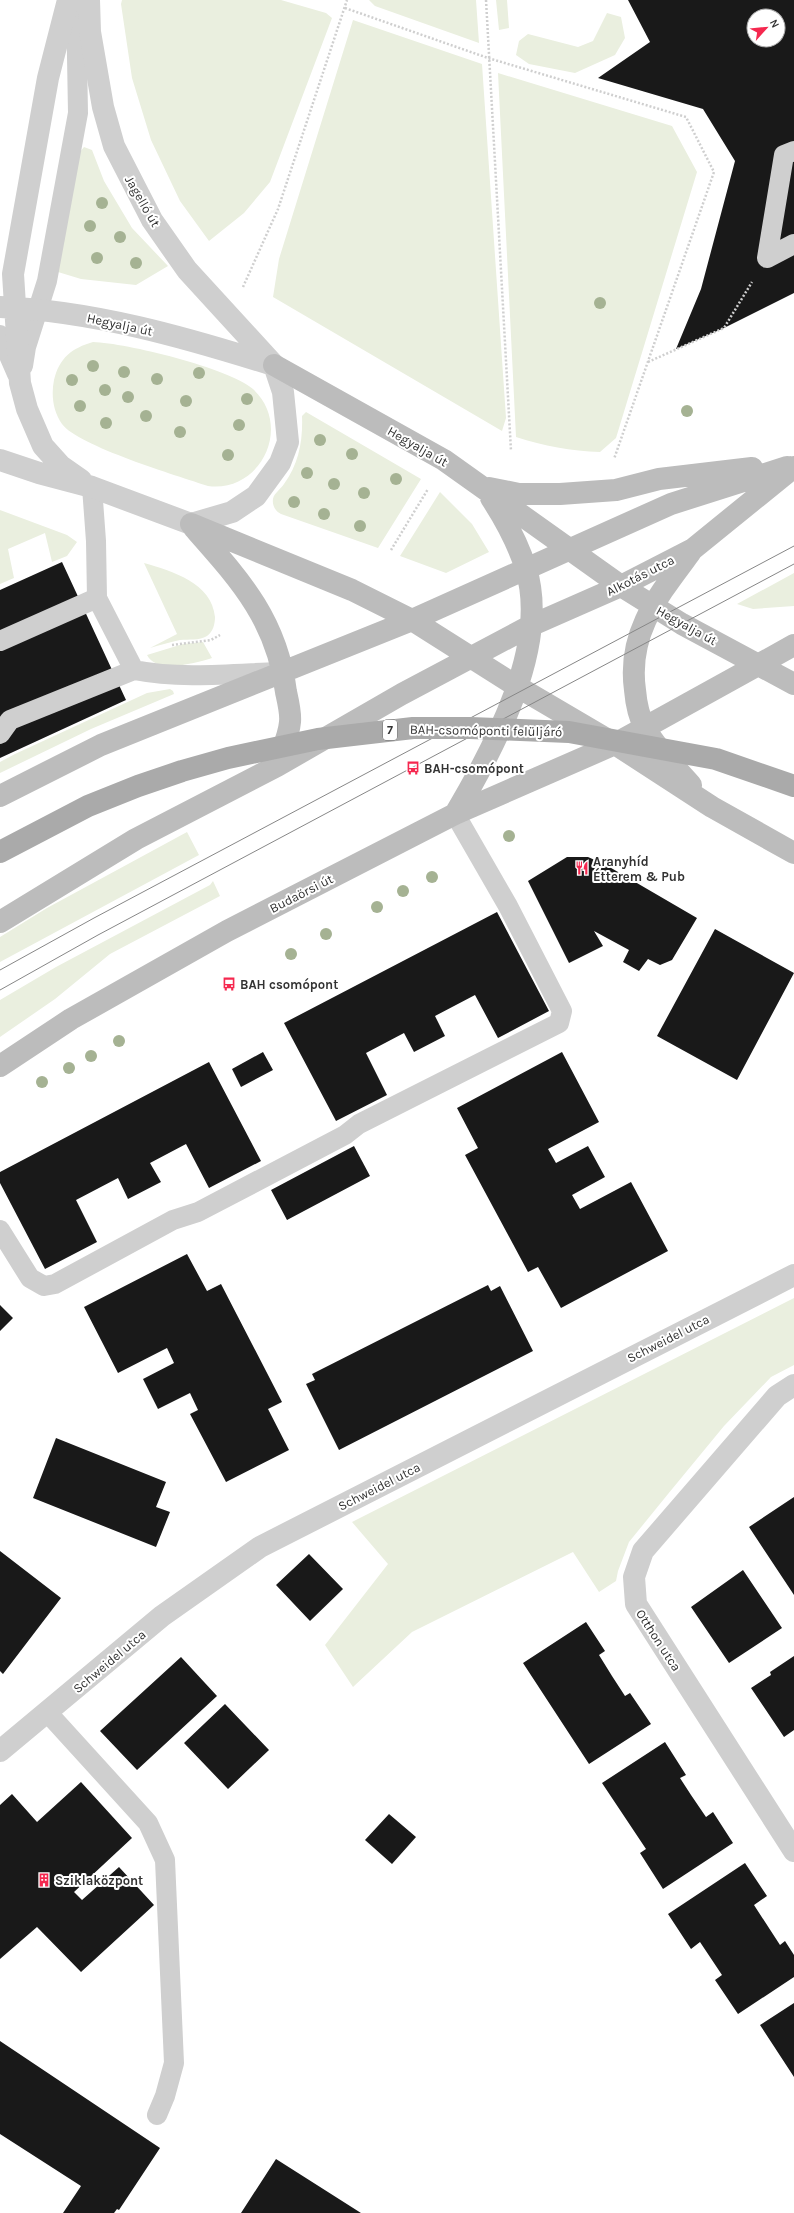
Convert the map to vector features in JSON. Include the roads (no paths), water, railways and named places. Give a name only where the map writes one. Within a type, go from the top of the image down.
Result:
[{"type":"main road","name":"Hegyalja út","points":[[274,365],[444,460],[484,487],[621,586],[652,605],[794,684]]},
{"type":"main road","points":[[484,487],[519,494],[560,494],[609,490],[659,479],[794,465]]},
{"type":"main road","points":[[0,796],[101,745],[412,620],[671,504],[794,465]]},
{"type":"main road","name":"Alkotás utca","points":[[471,658],[530,626],[621,586],[693,549],[794,465]]},
{"type":"main road","points":[[455,814],[495,741],[518,687],[530,626],[530,600],[526,570],[511,530],[484,487]]},
{"type":"main road","points":[[191,524],[352,590],[412,620],[518,687],[615,744],[712,808],[794,853]]},
{"type":"main road","points":[[191,524],[226,564],[259,609],[277,650],[284,672],[290,722],[278,766]]},
{"type":"main road","points":[[693,549],[652,605],[635,650],[632,674],[636,704],[644,727],[671,762],[712,808]]},
{"type":"main road","points":[[615,744],[794,645]]},
{"type":"main road","points":[[0,922],[136,839],[278,766],[402,694],[471,658]]},
{"type":"main road","name":"BAH-csomóponti felüljáró","points":[[0,852],[88,806],[138,786],[182,771],[273,748],[325,738],[398,730],[470,728],[569,732],[716,759],[794,786]]},
{"type":"main road","name":"Budaörsi út","points":[[0,1066],[71,1019],[227,931],[455,814],[615,744]]},
{"type":"street","points":[[68,0],[48,78],[8,307],[20,383],[27,409],[43,446],[61,466],[92,487]]},
{"type":"street","name":"Jagelló út","points":[[89,0],[90,32],[103,107],[114,146],[129,179],[152,220],[187,270],[274,365]]},
{"type":"street","name":"Hegyalja út","points":[[8,307],[77,315],[151,330],[200,342],[274,365]]},
{"type":"street","points":[[0,460],[39,474],[92,487],[191,524],[232,512],[256,496],[280,463],[288,442],[283,392],[274,365]]},
{"type":"street","name":"Schweidel utca","points":[[0,1751],[162,1616],[260,1547],[794,1275]]},
{"type":"street","name":"Otthon utca","points":[[794,1385],[778,1396],[644,1551],[634,1577],[636,1604],[794,1851]]},
{"type":"lane","points":[[20,383],[26,347],[47,281],[78,113],[76,0]]},
{"type":"lane","points":[[794,151],[784,155],[767,258],[794,244]]},
{"type":"lane","points":[[0,335],[20,383]]},
{"type":"lane","points":[[92,487],[96,541],[97,598],[134,670]]},
{"type":"lane","points":[[0,641],[97,598]]},
{"type":"lane","points":[[0,734],[10,720],[134,670],[154,674],[193,675],[284,672]]},
{"type":"lane","points":[[0,1230],[30,1278],[44,1286],[55,1284],[173,1220],[198,1212],[345,1135],[359,1124],[558,1023],[562,1011],[508,906],[455,814]]},
{"type":"lane","points":[[47,1712],[148,1823],[165,1860],[174,2063],[165,2096],[157,2115]]},
{"type":"tram line","points":[[0,970],[94,918],[794,546]]},
{"type":"tram line","points":[[0,990],[98,935],[794,564]]},
{"type":"place","name":"BAH-csomópont","points":[[413,768]]},
{"type":"place","name":"Aranyhíd Étterem & Pub","points":[[582,868]]},
{"type":"place","name":"BAH csomópont","points":[[229,984]]},
{"type":"place","name":"Sziklaközpont","points":[[44,1880]]}]
